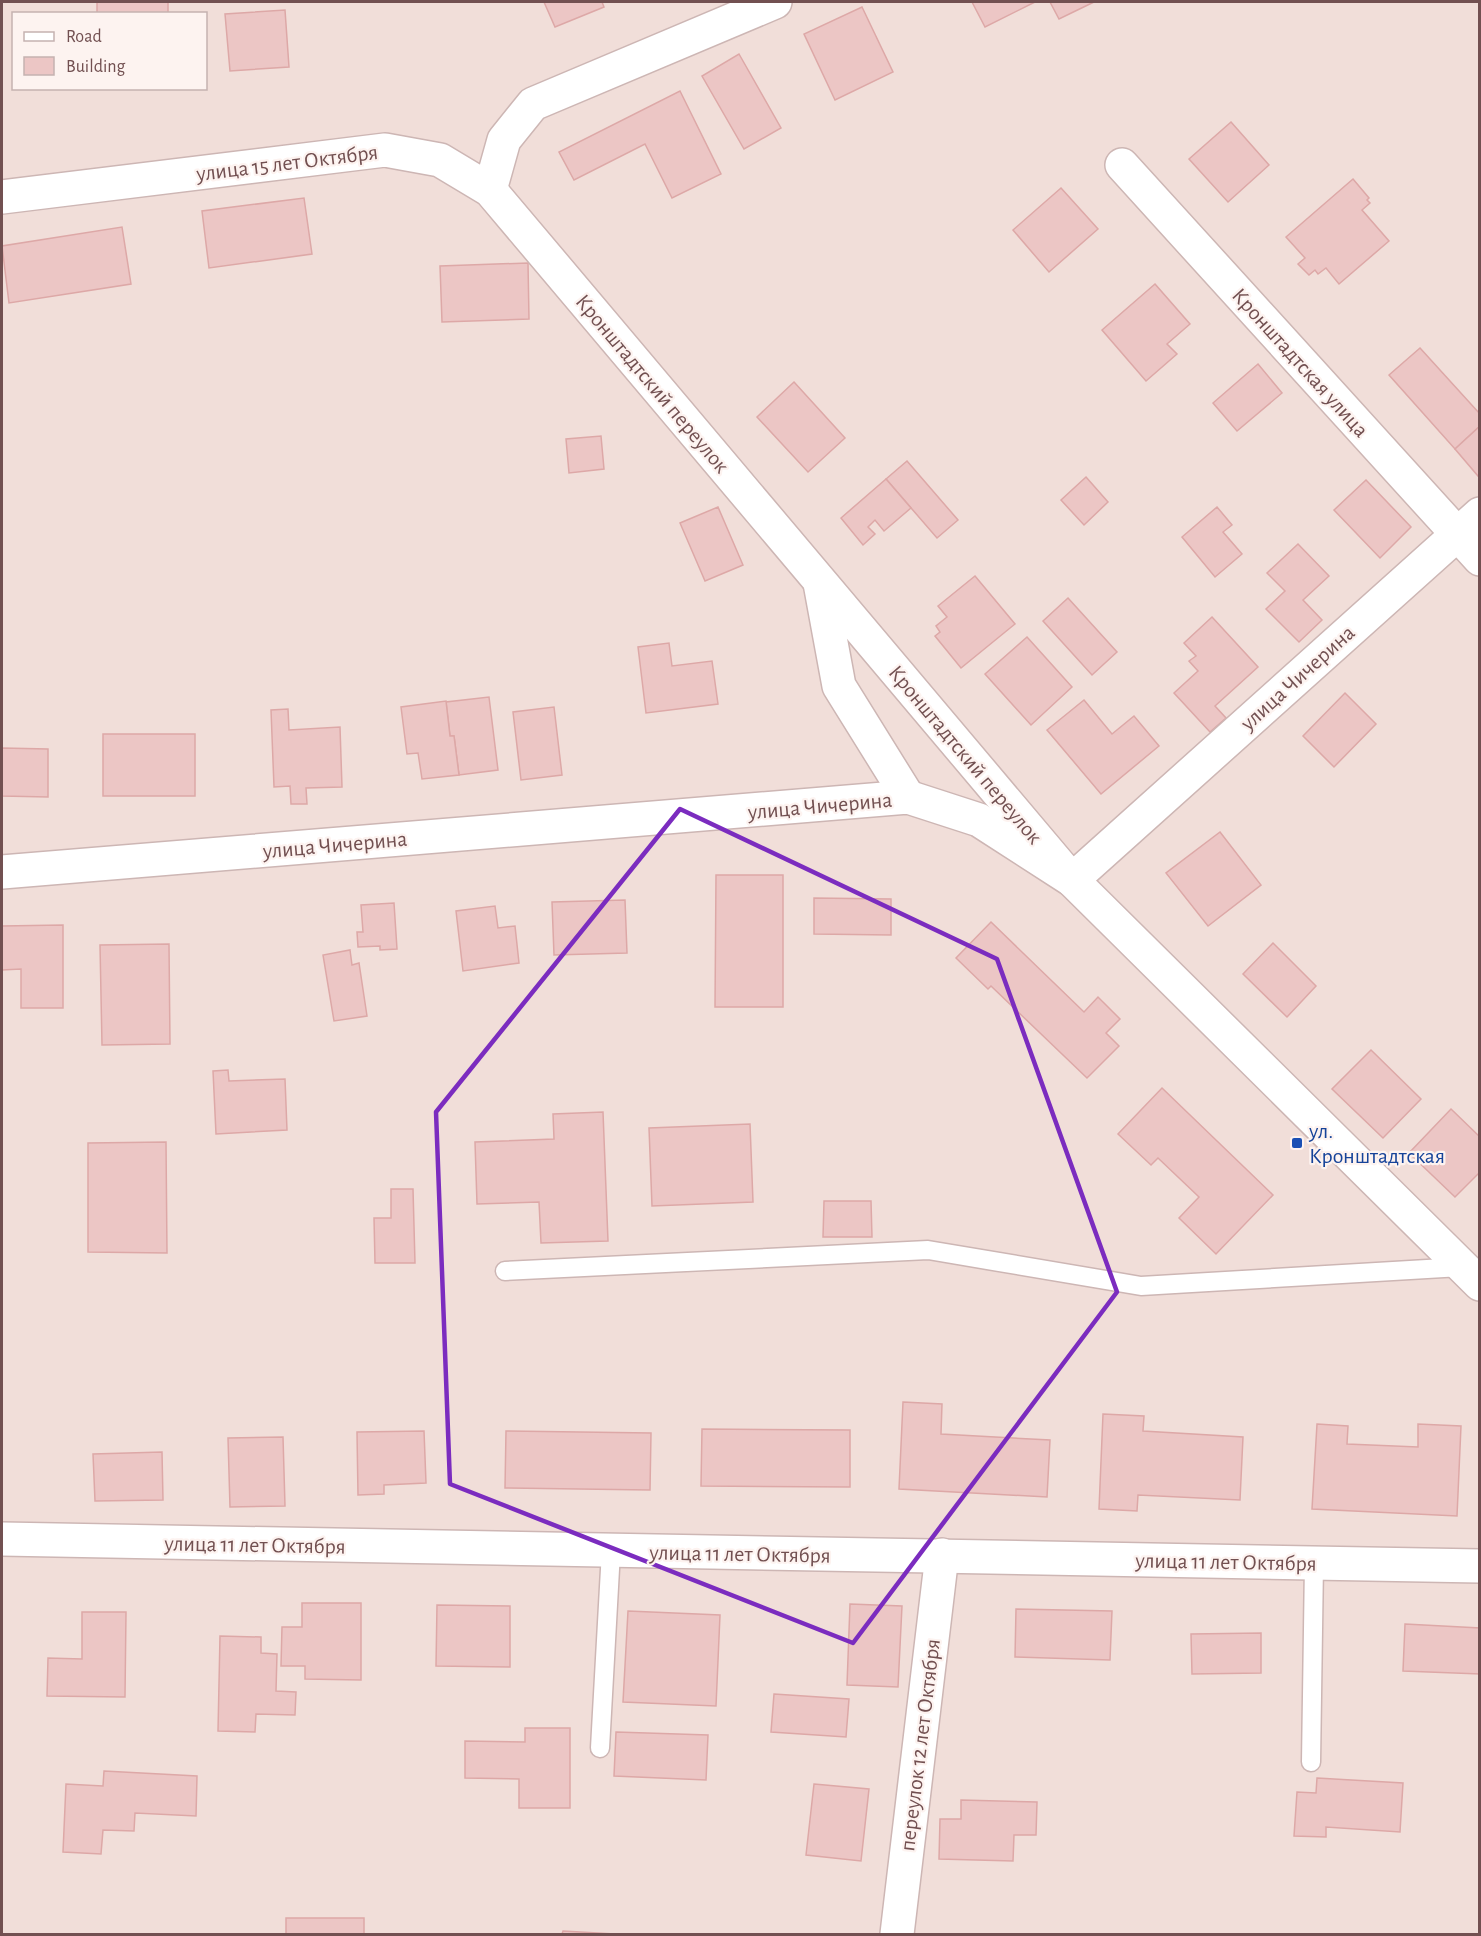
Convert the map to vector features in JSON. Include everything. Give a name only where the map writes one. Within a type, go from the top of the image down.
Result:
[{"type":"street","points":[[490,190],[504,141],[533,104],[775,2]]},
{"type":"street","name":"улица 15 лет Октября","points":[[2,197],[385,150],[440,160],[490,190]]},
{"type":"street","name":"Кронштадтская улица","points":[[1122,165],[1468,524],[1479,559]]},
{"type":"street","name":"Кронштадтский переулок","points":[[490,190],[1072,880],[1470,1276]]},
{"type":"street","name":"улица Чичерина","points":[[2,872],[908,797],[979,820],[1072,880],[1468,524]]},
{"type":"street","points":[[820,581],[839,686],[908,797]]},
{"type":"street","name":"улица 11 лет Октября","points":[[2,1539],[1479,1566]]},
{"type":"street","name":"переулок 12 лет Октября","points":[[897,1935],[942,1555]]},
{"type":"lane","points":[[505,1271],[928,1250],[1141,1286],[1470,1276]]},
{"type":"lane","points":[[600,1748],[611,1551]]},
{"type":"lane","points":[[1311,1762],[1314,1563]]},
{"type":"highlighted area","points":[[680,809],[997,959],[1117,1292],[853,1643],[450,1484],[436,1112]]},
{"type":"shaded area","points":[[2,2],[1479,2],[1479,1934],[2,1934]]},
{"type":"building","points":[[97,2],[168,2],[168,12],[97,12]]},
{"type":"building","points":[[544,2],[602,2],[604,7],[555,27]]},
{"type":"building","points":[[972,2],[1035,2],[985,27]]},
{"type":"building","points":[[1050,2],[1094,2],[1059,19]]},
{"type":"building","points":[[862,7],[893,72],[835,100],[804,34]]},
{"type":"building","points":[[285,10],[289,67],[230,71],[225,14]]},
{"type":"building","points":[[739,54],[781,128],[744,149],[702,76]]},
{"type":"building","points":[[680,91],[721,174],[672,198],[645,144],[574,180],[559,152]]},
{"type":"building","points":[[1231,122],[1269,165],[1228,202],[1189,159]]},
{"type":"building","points":[[1353,179],[1369,198],[1367,200],[1370,203],[1362,210],[1389,241],[1339,284],[1326,268],[1318,274],[1315,270],[1309,275],[1298,264],[1305,258],[1286,237]]},
{"type":"building","points":[[1061,188],[1098,229],[1049,272],[1013,230]]},
{"type":"building","points":[[304,198],[312,254],[209,268],[202,211]]},
{"type":"building","points":[[122,227],[131,284],[9,303],[2,246]]},
{"type":"building","points":[[528,263],[529,319],[442,322],[440,266]]},
{"type":"building","points":[[1155,284],[1190,324],[1167,344],[1177,354],[1146,381],[1102,330]]},
{"type":"building","points":[[1420,348],[1480,414],[1480,426],[1455,449],[1389,375]]},
{"type":"building","points":[[1258,364],[1282,393],[1237,431],[1213,403]]},
{"type":"building","points":[[794,382],[845,438],[808,472],[757,417]]},
{"type":"building","points":[[1480,426],[1480,475],[1478,476],[1455,449]]},
{"type":"building","points":[[601,436],[604,469],[569,473],[566,439]]},
{"type":"building","points":[[907,461],[958,520],[937,538],[886,479]]},
{"type":"building","points":[[1086,477],[1108,502],[1084,525],[1061,500]]},
{"type":"building","points":[[886,479],[911,508],[884,531],[875,520],[868,527],[875,534],[863,545],[841,518]]},
{"type":"building","points":[[1366,480],[1411,527],[1380,558],[1334,510]]},
{"type":"building","points":[[718,507],[743,565],[705,581],[680,523]]},
{"type":"building","points":[[1217,507],[1232,525],[1223,532],[1242,554],[1215,577],[1182,537]]},
{"type":"building","points":[[1298,544],[1329,576],[1303,600],[1322,620],[1299,642],[1266,609],[1285,591],[1267,573]]},
{"type":"building","points":[[975,576],[1015,624],[961,668],[935,636],[940,632],[936,626],[947,617],[938,606]]},
{"type":"building","points":[[1068,598],[1117,652],[1092,675],[1043,621]]},
{"type":"building","points":[[1212,617],[1258,667],[1215,706],[1226,718],[1210,732],[1174,693],[1198,671],[1189,661],[1196,656],[1184,643]]},
{"type":"building","points":[[1027,637],[1072,687],[1031,725],[985,674]]},
{"type":"building","points":[[669,643],[672,666],[712,661],[718,704],[646,713],[638,647]]},
{"type":"building","points":[[1345,693],[1376,724],[1334,767],[1303,736]]},
{"type":"building","points":[[489,697],[498,770],[459,775],[454,736],[450,736],[446,702]]},
{"type":"building","points":[[1084,700],[1112,734],[1134,716],[1159,746],[1101,794],[1047,730]]},
{"type":"building","points":[[446,701],[450,736],[454,736],[459,775],[422,779],[418,753],[407,754],[401,707]]},
{"type":"building","points":[[554,707],[562,775],[521,780],[513,712]]},
{"type":"building","points":[[288,709],[289,730],[340,727],[342,787],[306,788],[307,804],[291,804],[290,786],[274,787],[271,710]]},
{"type":"building","points":[[103,734],[195,734],[195,796],[103,796]]},
{"type":"building","points":[[2,748],[48,749],[48,797],[2,796]]},
{"type":"building","points":[[1220,832],[1261,885],[1208,926],[1166,873]]},
{"type":"building","points":[[716,875],[783,875],[783,1007],[715,1007]]},
{"type":"building","points":[[814,898],[891,899],[891,935],[814,934]]},
{"type":"building","points":[[625,900],[627,953],[554,955],[552,902]]},
{"type":"building","points":[[394,903],[397,949],[380,950],[380,946],[358,947],[357,932],[363,932],[361,905]]},
{"type":"building","points":[[495,906],[498,928],[515,926],[519,963],[463,971],[456,911]]},
{"type":"building","points":[[991,922],[1084,1012],[1098,997],[1120,1019],[1106,1033],[1119,1046],[1087,1078],[991,986],[988,989],[956,958]]},
{"type":"building","points":[[63,925],[63,1008],[21,1008],[21,969],[2,970],[2,926]]},
{"type":"building","points":[[1273,943],[1316,986],[1287,1017],[1243,974]]},
{"type":"building","points":[[169,944],[170,1044],[102,1045],[100,945]]},
{"type":"building","points":[[350,950],[352,965],[359,963],[367,1016],[334,1021],[323,955]]},
{"type":"building","points":[[1371,1050],[1421,1099],[1383,1138],[1332,1089]]},
{"type":"building","points":[[228,1070],[229,1081],[285,1079],[287,1130],[216,1134],[213,1071]]},
{"type":"building","points":[[1162,1088],[1273,1195],[1216,1254],[1179,1218],[1199,1197],[1158,1158],[1151,1165],[1118,1134]]},
{"type":"building","points":[[1451,1109],[1480,1137],[1480,1172],[1455,1197],[1409,1153]]},
{"type":"building","points":[[603,1112],[608,1241],[541,1243],[539,1202],[477,1204],[475,1142],[554,1139],[553,1114]]},
{"type":"building","points":[[750,1124],[753,1202],[652,1206],[649,1128]]},
{"type":"building","points":[[166,1142],[167,1253],[88,1252],[88,1143]]},
{"type":"building","points":[[391,1189],[413,1189],[415,1263],[375,1263],[374,1218],[391,1218]]},
{"type":"building","points":[[824,1201],[871,1201],[872,1237],[823,1237]]},
{"type":"building","points":[[903,1402],[942,1404],[941,1434],[1050,1440],[1047,1497],[899,1489]]},
{"type":"building","points":[[1103,1414],[1144,1416],[1143,1431],[1243,1437],[1240,1500],[1138,1495],[1137,1511],[1099,1509]]},
{"type":"building","points":[[1317,1424],[1348,1426],[1347,1444],[1418,1447],[1418,1424],[1461,1426],[1457,1516],[1312,1509]]},
{"type":"building","points":[[702,1429],[850,1430],[850,1487],[701,1486]]},
{"type":"building","points":[[424,1431],[426,1483],[384,1485],[384,1494],[358,1495],[357,1432]]},
{"type":"building","points":[[506,1431],[651,1433],[650,1490],[505,1488]]},
{"type":"building","points":[[283,1437],[285,1506],[230,1507],[228,1438]]},
{"type":"building","points":[[162,1452],[163,1500],[95,1501],[93,1454]]},
{"type":"building","points":[[302,1603],[361,1603],[361,1680],[305,1679],[305,1666],[281,1666],[282,1627],[302,1627]]},
{"type":"building","points":[[850,1604],[902,1606],[898,1687],[847,1685]]},
{"type":"building","points":[[437,1605],[510,1606],[510,1667],[436,1666]]},
{"type":"building","points":[[1016,1609],[1112,1611],[1110,1660],[1015,1657]]},
{"type":"building","points":[[628,1611],[720,1615],[716,1706],[623,1702]]},
{"type":"building","points":[[82,1612],[126,1612],[125,1697],[47,1696],[48,1658],[82,1659]]},
{"type":"building","points":[[1405,1624],[1480,1628],[1480,1674],[1403,1671]]},
{"type":"building","points":[[1261,1633],[1261,1673],[1192,1674],[1191,1634]]},
{"type":"building","points":[[220,1636],[261,1637],[261,1653],[277,1654],[276,1691],[296,1692],[295,1715],[256,1714],[255,1732],[218,1731]]},
{"type":"building","points":[[774,1694],[849,1699],[846,1737],[771,1732]]},
{"type":"building","points":[[525,1728],[570,1728],[570,1808],[519,1808],[519,1779],[465,1778],[465,1741],[525,1742]]},
{"type":"building","points":[[616,1732],[708,1735],[706,1780],[614,1776]]},
{"type":"building","points":[[104,1771],[197,1776],[196,1816],[135,1813],[134,1831],[103,1830],[101,1854],[63,1852],[66,1784],[103,1786]]},
{"type":"building","points":[[1317,1778],[1403,1783],[1400,1832],[1326,1827],[1326,1837],[1294,1836],[1297,1792],[1316,1793]]},
{"type":"building","points":[[814,1784],[869,1789],[861,1861],[806,1855]]},
{"type":"building","points":[[961,1800],[1037,1802],[1036,1835],[1014,1835],[1013,1861],[939,1859],[940,1819],[961,1819]]},
{"type":"building","points":[[286,1918],[364,1918],[364,1934],[286,1934]]},
{"type":"building","points":[[563,1931],[615,1934],[562,1934]]},
{"type":"place","name":"ул. Кронштадтская","points":[[1297,1143]]}]
